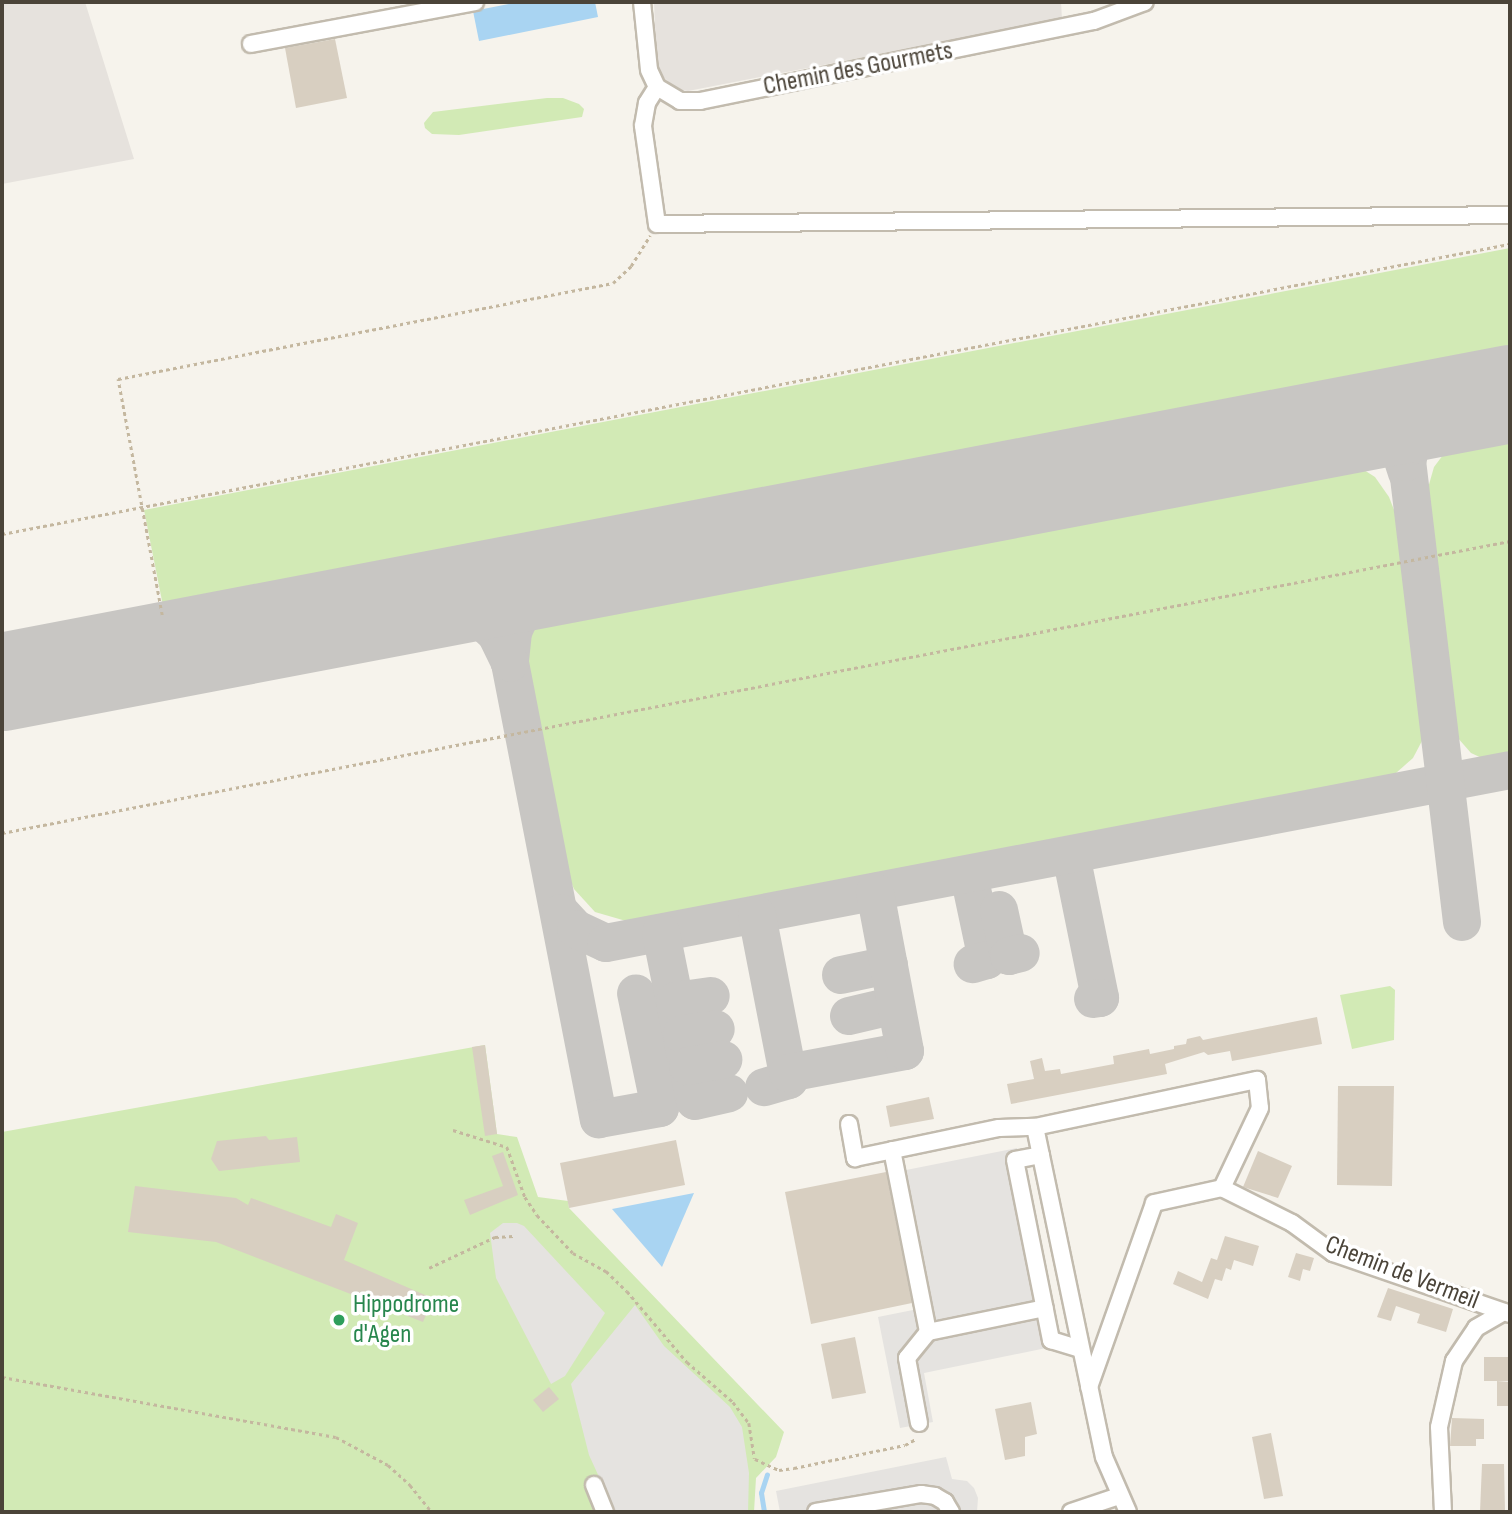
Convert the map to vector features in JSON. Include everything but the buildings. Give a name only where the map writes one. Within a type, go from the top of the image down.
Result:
[{"type":"street","points":[[251,44],[475,2]]},
{"type":"street","points":[[642,2],[649,70],[657,87],[647,103],[643,126],[657,224],[1510,215]]},
{"type":"street","name":"Chemin des Gourmets","points":[[657,87],[667,96],[680,101],[700,101],[1094,21],[1145,2]]},
{"type":"street","points":[[849,1124],[855,1158],[999,1128],[1035,1127],[1257,1080],[1260,1108],[1222,1188],[1154,1203],[1100,1363],[1089,1387]]},
{"type":"street","points":[[1035,1127],[1104,1457],[1128,1512]]},
{"type":"street","points":[[891,1150],[928,1332]]},
{"type":"street","points":[[1041,1155],[1016,1160],[1051,1339],[1081,1349]]},
{"type":"street","name":"Chemin de Vermeil","points":[[1222,1188],[1292,1223],[1332,1253],[1507,1313]]},
{"type":"street","points":[[1025,1209],[1051,1205]]},
{"type":"street","points":[[919,1423],[907,1358],[928,1332],[1045,1308]]},
{"type":"street","points":[[1443,1512],[1439,1427],[1454,1361],[1476,1328],[1507,1313]]},
{"type":"street","points":[[594,1485],[605,1512]]},
{"type":"street","points":[[816,1512],[920,1494],[935,1496],[945,1502],[950,1512]]},
{"type":"street","points":[[1071,1512],[1119,1496]]},
{"type":"path","points":[[162,615],[118,379],[612,283],[631,266],[657,224]]},
{"type":"path","points":[[2,534],[1510,244]]},
{"type":"path","points":[[2,833],[1510,541]]},
{"type":"path","points":[[453,1130],[507,1147],[525,1197],[537,1215],[573,1253],[606,1271],[627,1291],[687,1362],[733,1402],[749,1423],[755,1459],[779,1469],[794,1468],[905,1445],[918,1437],[919,1423]]},
{"type":"path","points":[[429,1268],[495,1237],[514,1236]]},
{"type":"path","points":[[2,1377],[336,1437],[388,1465],[410,1485],[432,1512]]},
{"type":"shaded area","points":[[2,2],[85,2],[134,159],[2,184]]},
{"type":"shaded area","points":[[654,2],[1061,2],[1062,19],[688,91],[676,89],[657,71]]},
{"type":"shaded area","points":[[1017,1148],[1056,1346],[924,1373],[933,1422],[900,1428],[878,1317],[918,1309],[891,1173]]},
{"type":"shaded area","points":[[503,1223],[524,1226],[605,1313],[565,1376],[551,1384],[496,1278],[490,1233]]},
{"type":"shaded area","points":[[635,1305],[664,1346],[730,1407],[742,1427],[749,1473],[748,1512],[615,1512],[589,1455],[571,1384]]},
{"type":"shaded area","points":[[946,1457],[952,1479],[967,1481],[974,1488],[978,1498],[977,1512],[780,1512],[776,1491]]},
{"type":"green space","points":[[563,98],[579,104],[584,109],[582,117],[459,135],[432,134],[425,128],[424,123],[433,112]]},
{"type":"green space","points":[[1510,248],[1510,359],[165,616],[144,510]]},
{"type":"green space","points":[[1510,426],[1510,754],[1484,759],[1471,753],[1457,737],[1428,488],[1434,467],[1449,447],[1473,433]]},
{"type":"green space","points":[[1334,460],[1353,463],[1375,477],[1389,497],[1396,515],[1423,739],[1413,758],[1396,773],[1386,778],[633,923],[595,912],[574,889],[567,873],[527,665],[528,643],[533,631],[554,610]]},
{"type":"green space","points":[[1390,986],[1395,990],[1394,1040],[1352,1049],[1340,995]]},
{"type":"green space","name":"Hippodrome d'Agen","points":[[485,1045],[497,1134],[517,1137],[538,1197],[568,1201],[569,1208],[784,1432],[776,1457],[756,1478],[754,1512],[2,1512],[2,1132]]},
{"type":"water","points":[[519,2],[595,2],[598,17],[479,41],[473,11]]},
{"type":"water","points":[[694,1193],[662,1267],[612,1209]]},
{"type":"waterway","points":[[764,1512],[761,1493],[767,1475]]},
{"type":"taxiway","points":[[1462,922],[1407,462],[1411,446],[1423,429],[1447,413],[1483,399]]},
{"type":"taxiway","points":[[1315,429],[1358,429],[1382,434],[1398,445],[1407,473]]},
{"type":"taxiway","points":[[569,572],[547,585],[525,606],[513,632],[510,663],[599,1119],[660,1108],[636,993]]},
{"type":"taxiway","points":[[414,602],[450,605],[475,615],[496,634],[510,663]]},
{"type":"taxiway","points":[[561,913],[576,929],[606,943],[1510,770]]},
{"type":"taxiway","points":[[1071,855],[1100,998],[1093,999]]},
{"type":"taxiway","points":[[969,875],[987,960],[973,964]]},
{"type":"taxiway","points":[[788,1073],[905,1051],[875,892]]},
{"type":"taxiway","points":[[999,910],[1009,956],[1021,953]]},
{"type":"taxiway","points":[[757,915],[789,1080],[764,1087]]},
{"type":"taxiway","points":[[661,933],[695,1101],[729,1093]]},
{"type":"taxiway","points":[[841,975],[889,965]]},
{"type":"taxiway","points":[[675,1001],[711,996]]},
{"type":"taxiway","points":[[849,1016],[896,1005]]},
{"type":"taxiway","points":[[682,1034],[716,1029]]},
{"type":"taxiway","points":[[688,1066],[723,1060]]},
{"type":"runway","points":[[2,682],[1510,394]]},
{"type":"place","name":"Hippodrome d'Agen","points":[[339,1320]]}]
